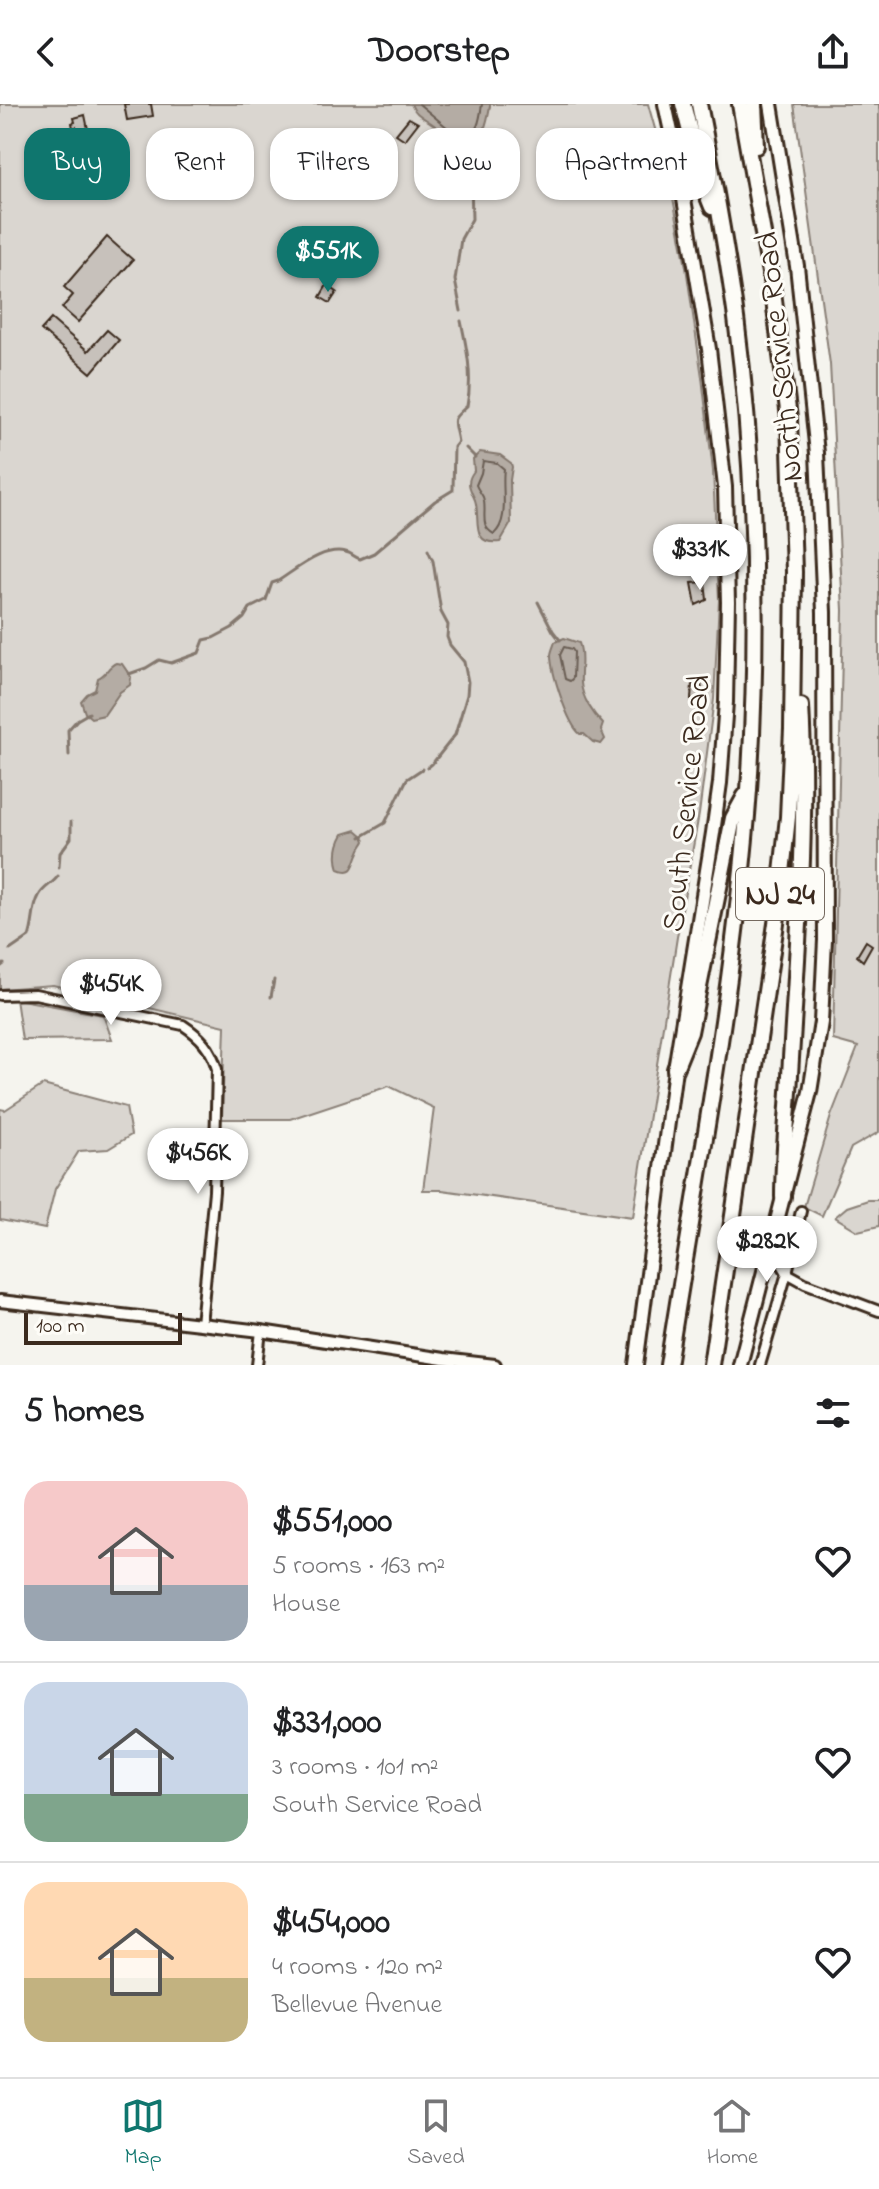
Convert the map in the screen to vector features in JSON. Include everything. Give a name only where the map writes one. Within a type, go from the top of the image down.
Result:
[{"type":"highway","points":[[683,104],[704,187],[721,229]]},
{"type":"highway","name":"NJ 24","points":[[668,1365],[727,994],[738,904],[749,789],[754,608],[751,493],[736,318],[699,104]]},
{"type":"highway","name":"NJ 24","points":[[711,1365],[778,910],[788,817],[792,729],[794,572],[789,418],[772,284],[740,104]]},
{"type":"highway","points":[[754,104],[757,195]]},
{"type":"highway","points":[[783,1197],[802,818],[803,743],[794,572]]},
{"type":"highway","points":[[675,1069],[690,1032],[733,818],[749,789]]},
{"type":"main road","name":"South Service Road","points":[[636,1365],[675,1069],[720,783],[726,702],[728,602],[725,487],[709,349],[665,104]]},
{"type":"main road","name":"North Service Road","points":[[740,1365],[810,1092],[821,1022],[825,940],[824,612],[817,453],[797,266],[771,104]]},
{"type":"street","points":[[0,995],[35,994],[183,1025],[199,1035],[212,1052],[217,1069],[214,1191],[201,1324]]},
{"type":"street","points":[[760,1365],[787,1273],[801,1211]]},
{"type":"street","points":[[770,1244],[787,1273],[879,1311]]},
{"type":"street","points":[[0,1301],[261,1331],[495,1365]]},
{"type":"street","points":[[257,1365],[261,1331]]},
{"type":"shaded area","points":[[0,104],[648,104],[655,128],[536,128],[536,200],[673,200],[686,267],[713,471],[719,600],[714,699],[699,814],[633,1217],[442,1190],[423,1190],[434,1108],[389,1086],[290,1119],[222,1119],[225,1026],[53,985],[0,989]]},
{"type":"shaded area","points":[[794,104],[879,104],[879,1132],[851,1148],[822,1216],[804,1207],[831,1116],[858,1047],[833,1040],[843,610],[830,364]]},
{"type":"shaded area","points":[[16,999],[103,1015],[112,1039],[22,1040]]},
{"type":"shaded area","points":[[43,1085],[126,1107],[131,1135],[108,1149],[79,1151],[55,1189],[45,1229],[0,1220],[0,1109],[5,1110]]},
{"type":"shaded area","points":[[879,1200],[879,1226],[858,1231],[835,1217],[847,1207]]},
{"type":"water","points":[[411,104],[490,104],[484,128],[437,128]]},
{"type":"water","points":[[480,452],[500,455],[512,467],[511,523],[500,542],[484,540],[478,529],[477,507],[469,482],[474,471],[473,459]]},
{"type":"water","points":[[564,638],[579,643],[583,694],[603,724],[601,730],[605,739],[601,744],[580,734],[575,728],[561,696],[551,655],[555,642]]},
{"type":"water","points":[[116,663],[122,664],[131,677],[130,685],[120,692],[104,715],[91,718],[85,713],[81,701],[95,690],[98,678]]},
{"type":"water","points":[[356,830],[365,841],[351,870],[344,871],[339,869],[337,860],[341,838],[343,834]]},
{"type":"building","points":[[124,104],[151,104],[153,116],[127,120]]},
{"type":"building","points":[[85,115],[88,128],[73,128],[74,118]]},
{"type":"building","points":[[409,118],[418,123],[405,140],[398,135]]},
{"type":"building","points":[[107,237],[133,260],[78,322],[62,308],[73,295],[64,287]]},
{"type":"building","points":[[327,285],[337,292],[330,303],[320,297]]},
{"type":"building","points":[[51,319],[88,351],[107,330],[119,340],[91,373],[41,330]]},
{"type":"building","points":[[705,582],[707,600],[696,605],[692,583]]},
{"type":"building","points":[[701,683],[703,699],[691,699],[692,684]]},
{"type":"building","points":[[866,941],[872,945],[863,961],[857,956]]},
{"type":"waterway","points":[[461,311],[455,280],[461,239],[472,219],[472,200]]},
{"type":"waterway","points":[[128,672],[146,668],[159,660],[171,663],[199,653],[204,640],[232,628],[250,608],[266,600],[272,583],[330,552],[349,553],[360,559],[374,553],[435,501],[453,490],[454,447],[458,442],[454,421],[467,406],[469,384],[461,321]]},
{"type":"waterway","points":[[466,448],[475,457]]},
{"type":"waterway","points":[[427,768],[455,735],[468,682],[464,662],[447,637],[448,625],[441,612],[433,561],[428,550]]},
{"type":"waterway","points":[[538,602],[560,640]]},
{"type":"waterway","points":[[69,755],[68,730],[89,713]]},
{"type":"waterway","points":[[361,837],[385,823],[407,779],[422,769]]},
{"type":"waterway","points":[[59,867],[60,853],[71,838],[71,822]]},
{"type":"waterway","points":[[10,950],[29,937],[37,901],[43,890],[58,876]]},
{"type":"waterway","points":[[0,967],[4,964]]},
{"type":"waterway","points":[[271,997],[274,980]]}]
